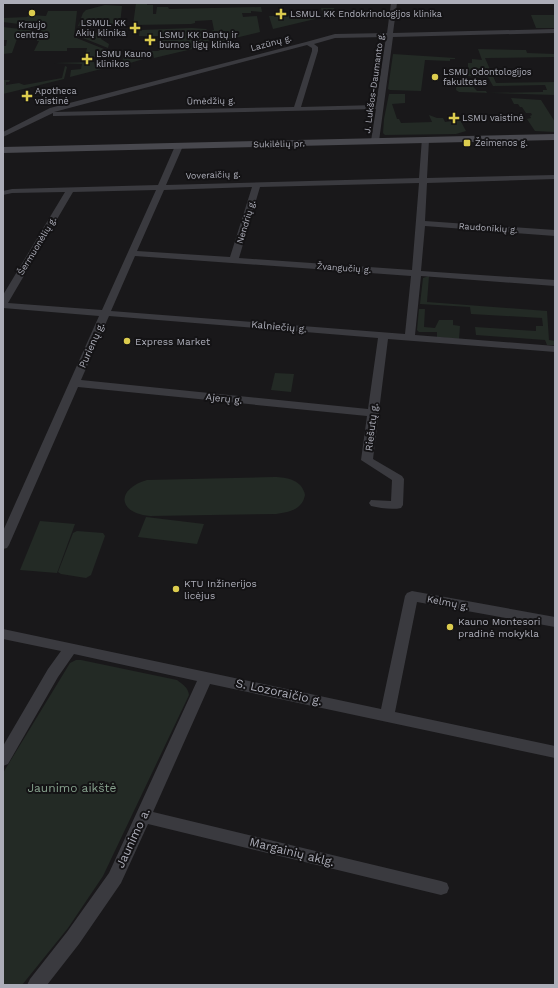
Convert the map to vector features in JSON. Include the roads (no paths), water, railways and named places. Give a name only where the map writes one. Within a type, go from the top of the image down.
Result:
[{"type":"main road","name":"Sukilėlių pr.","points":[[3,150],[555,137]]},
{"type":"street","name":"J. Lukšos-Daumanto g.","points":[[375,141],[394,3]]},
{"type":"street","name":"Lazūnų g.","points":[[3,135],[42,114],[73,104],[335,36],[555,31]]},
{"type":"street","points":[[297,109],[315,51],[314,47],[308,43]]},
{"type":"street","name":"Ūmėdžių g.","points":[[42,114],[380,107]]},
{"type":"street","points":[[410,337],[421,223],[425,140]]},
{"type":"street","name":"Purienų g.","points":[[3,544],[179,146]]},
{"type":"street","points":[[424,181],[555,177]]},
{"type":"street","name":"Voveraičių g.","points":[[3,193],[12,191],[71,189],[424,181]]},
{"type":"street","name":"Nendrių g.","points":[[234,260],[257,184]]},
{"type":"street","name":"Šermuonėlių g.","points":[[3,304],[71,189]]},
{"type":"street","name":"Raudonikių g.","points":[[421,223],[555,234]]},
{"type":"street","name":"Žvangučių g.","points":[[132,252],[555,283]]},
{"type":"street","name":"Kalniečių g.","points":[[3,304],[555,349]]},
{"type":"street","name":"Riešutų g.","points":[[375,503],[397,505],[398,479],[367,460],[383,335]]},
{"type":"street","name":"Ajerų g.","points":[[75,383],[373,413]]},
{"type":"street","name":"Kelmų g.","points":[[387,715],[412,596],[555,622]]},
{"type":"street","name":"S. Lozoraičio g.","points":[[3,634],[555,752]]},
{"type":"street","points":[[3,760],[53,673],[71,648]]},
{"type":"street","name":"Jaunimo a.","points":[[36,985],[78,932],[114,878],[206,677]]},
{"type":"street","name":"Margainių aklg.","points":[[143,816],[441,888]]},
{"type":"place","name":"Kraujo centras","points":[[32,13]]},
{"type":"place","name":"LSMUL KK Endokrinologijos klinika","points":[[281,14]]},
{"type":"place","name":"LSMUL KK Akių klinika","points":[[135,28]]},
{"type":"place","name":"LSMU KK Dantų ir burnos ligų klinika","points":[[150,40]]},
{"type":"place","name":"LSMU Kauno klinikos","points":[[87,59]]},
{"type":"place","name":"LSMU Odontologijos fakultetas","points":[[435,77]]},
{"type":"place","name":"Apotheca vaistinė","points":[[27,96]]},
{"type":"place","name":"LSMU vaistinė","points":[[454,118]]},
{"type":"place","name":"Žeimenos g.","points":[[467,143]]},
{"type":"place","name":"Express Market","points":[[127,341]]},
{"type":"place","name":"KTU Inžinerijos licėjus","points":[[176,589]]},
{"type":"place","name":"Kauno Montesori pradinė mokykla","points":[[450,627]]},
{"type":"park label","name":"Jaunimo aikštė","points":[[72,788]]}]
